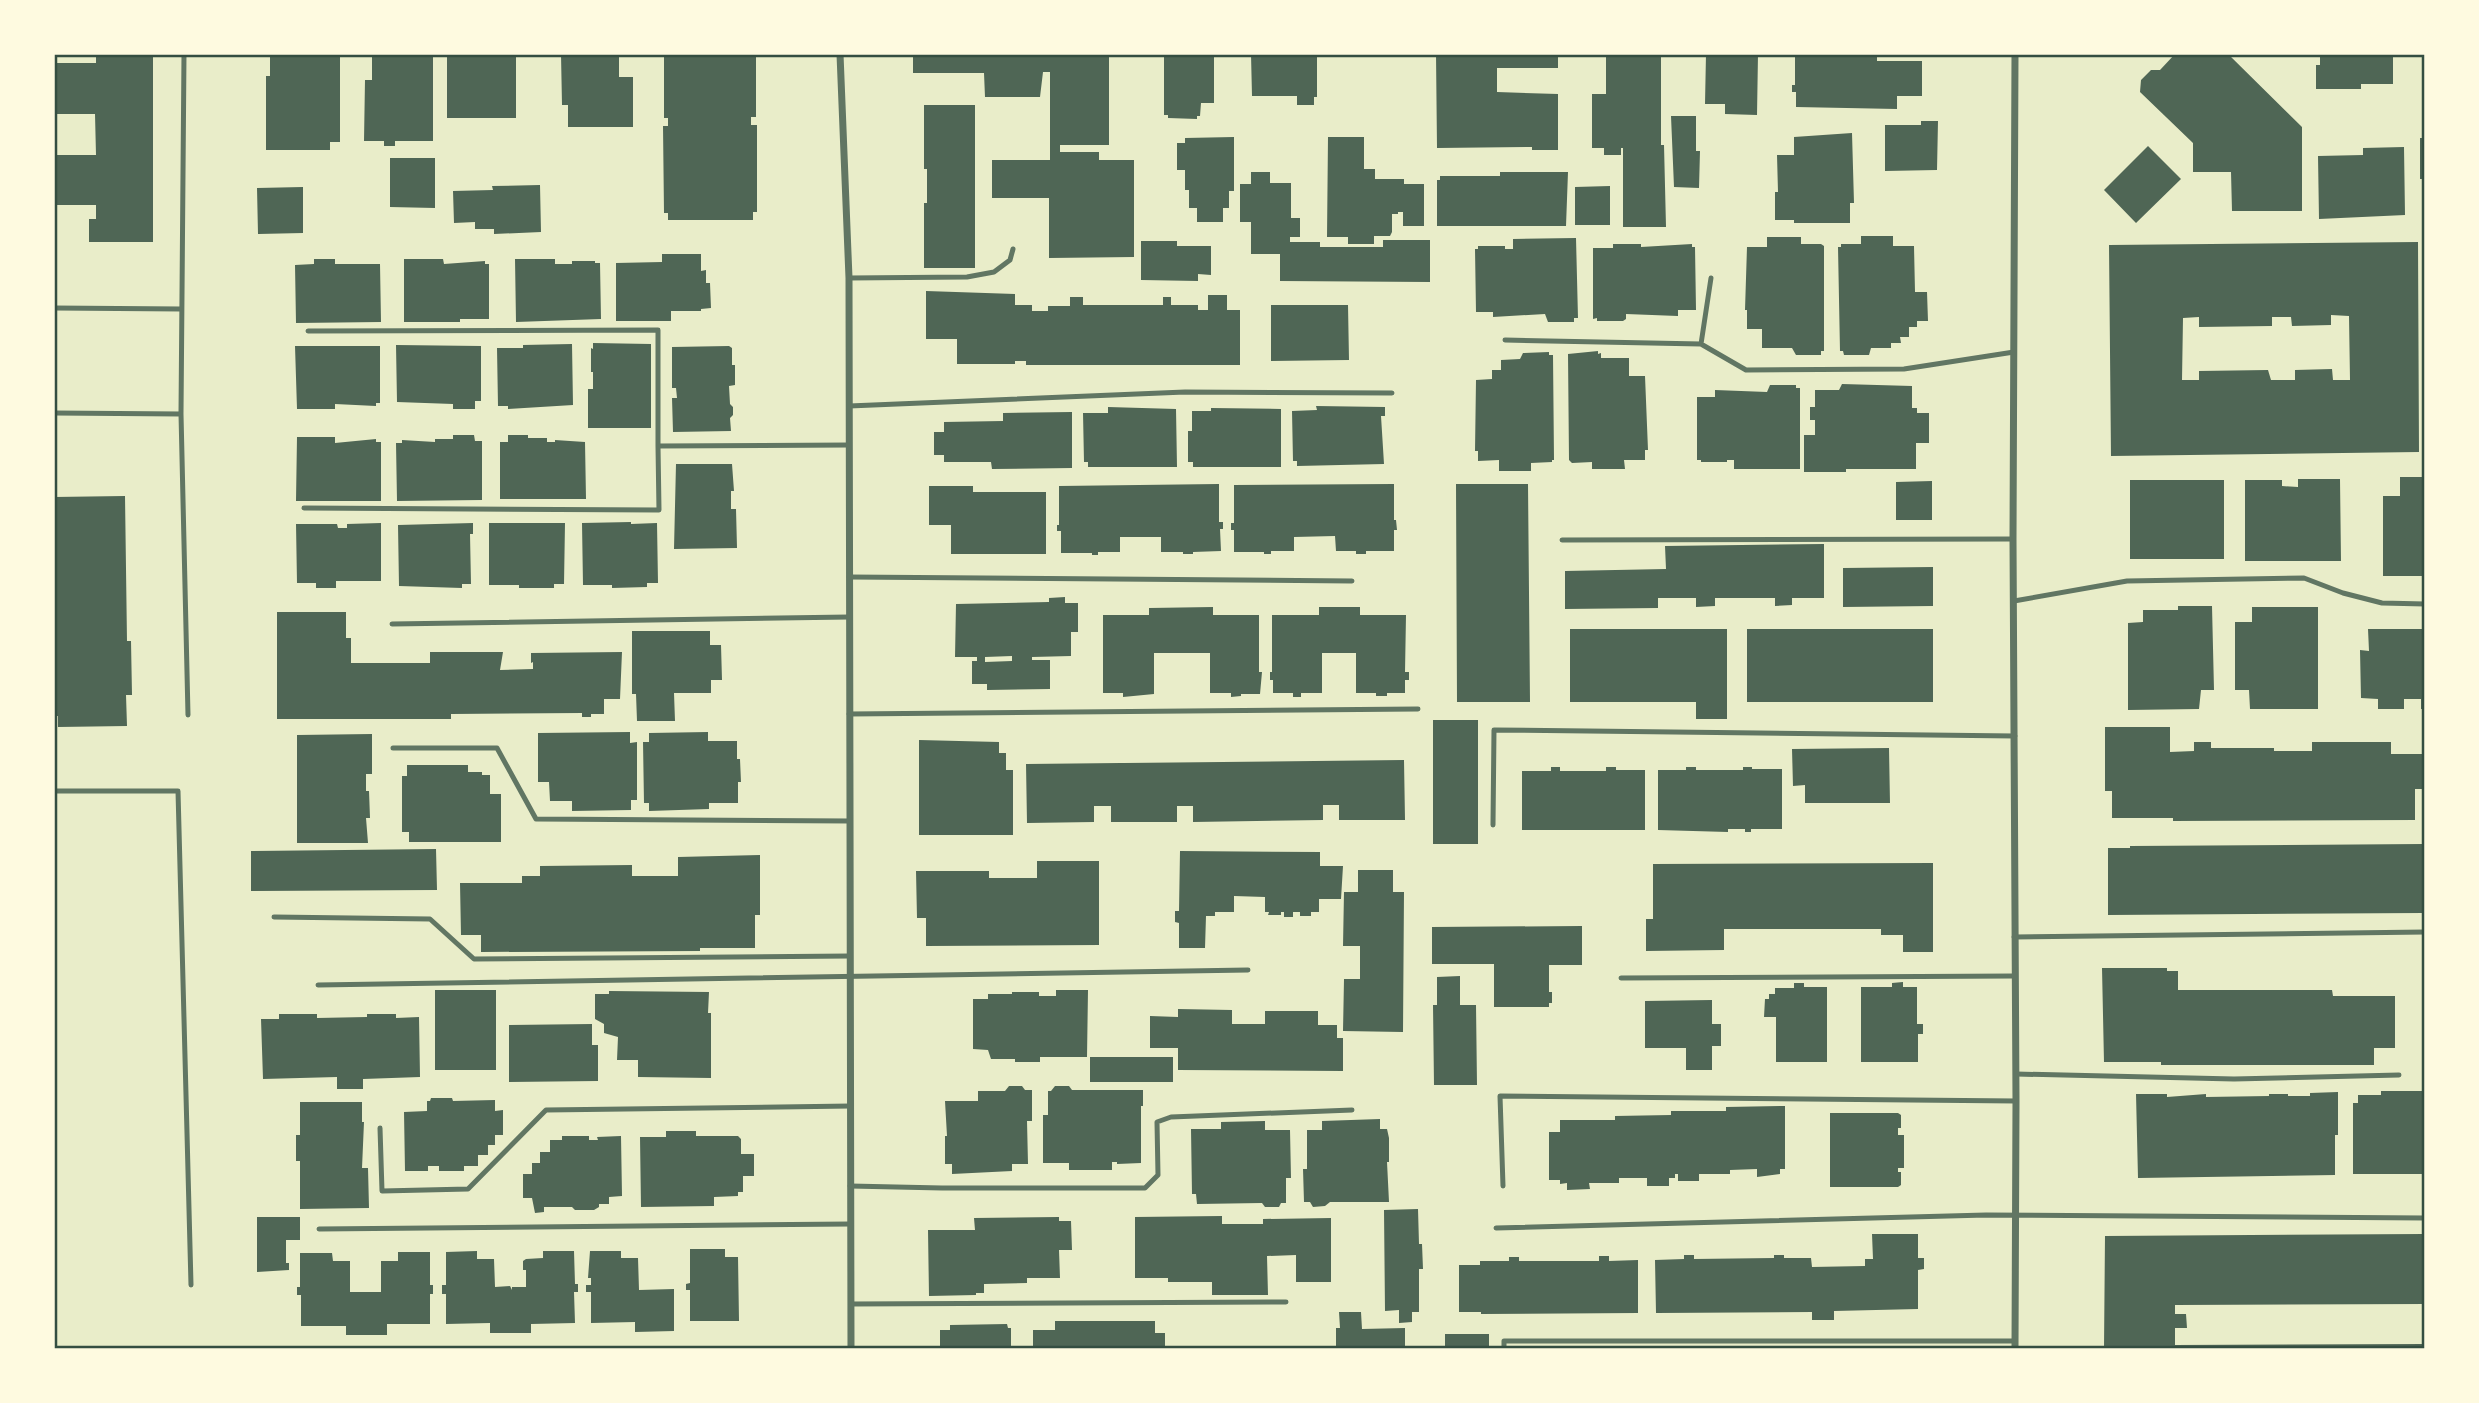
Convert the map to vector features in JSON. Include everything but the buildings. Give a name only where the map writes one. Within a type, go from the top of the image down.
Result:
[{"type":"street","points":[[840,54],[849,278],[851,1349]]},
{"type":"street","points":[[2015,54],[2015,1345]]},
{"type":"lane","points":[[184,54],[181,414],[188,715]]},
{"type":"lane","points":[[849,278],[967,277],[994,272],[1010,260],[1013,249]]},
{"type":"lane","points":[[1701,344],[1711,278]]},
{"type":"lane","points":[[54,308],[181,309]]},
{"type":"lane","points":[[304,508],[659,510],[658,330],[308,331]]},
{"type":"lane","points":[[1504,340],[1701,344],[1746,370],[1904,369],[2014,352]]},
{"type":"lane","points":[[849,406],[1185,392],[1392,393]]},
{"type":"lane","points":[[54,413],[181,414]]},
{"type":"lane","points":[[658,446],[849,445]]},
{"type":"lane","points":[[1562,540],[2013,540]]},
{"type":"lane","points":[[849,577],[1352,581]]},
{"type":"lane","points":[[2014,601],[2127,581],[2304,578],[2343,593],[2382,603],[2425,604]]},
{"type":"lane","points":[[392,624],[849,617]]},
{"type":"lane","points":[[849,714],[1418,709]]},
{"type":"lane","points":[[1493,825],[1494,730],[2015,736]]},
{"type":"lane","points":[[393,748],[497,748],[536,819],[850,821]]},
{"type":"lane","points":[[54,791],[178,791],[191,1285]]},
{"type":"lane","points":[[274,917],[430,919],[474,959],[850,956]]},
{"type":"lane","points":[[2014,937],[2425,932]]},
{"type":"lane","points":[[318,985],[1248,970]]},
{"type":"lane","points":[[1621,978],[2014,976]]},
{"type":"lane","points":[[2016,1074],[2234,1079],[2399,1075]]},
{"type":"lane","points":[[1503,1186],[1500,1096],[2016,1101]]},
{"type":"lane","points":[[380,1128],[382,1191],[467,1189],[546,1110],[851,1106]]},
{"type":"lane","points":[[850,1186],[1145,1188],[1158,1175],[1157,1122],[1171,1117],[1352,1110]]},
{"type":"lane","points":[[1496,1228],[2016,1215],[2425,1218]]},
{"type":"lane","points":[[319,1229],[850,1224]]},
{"type":"lane","points":[[851,1304],[1286,1302]]},
{"type":"lane","points":[[1504,1349],[1504,1341],[2015,1345]]}]
